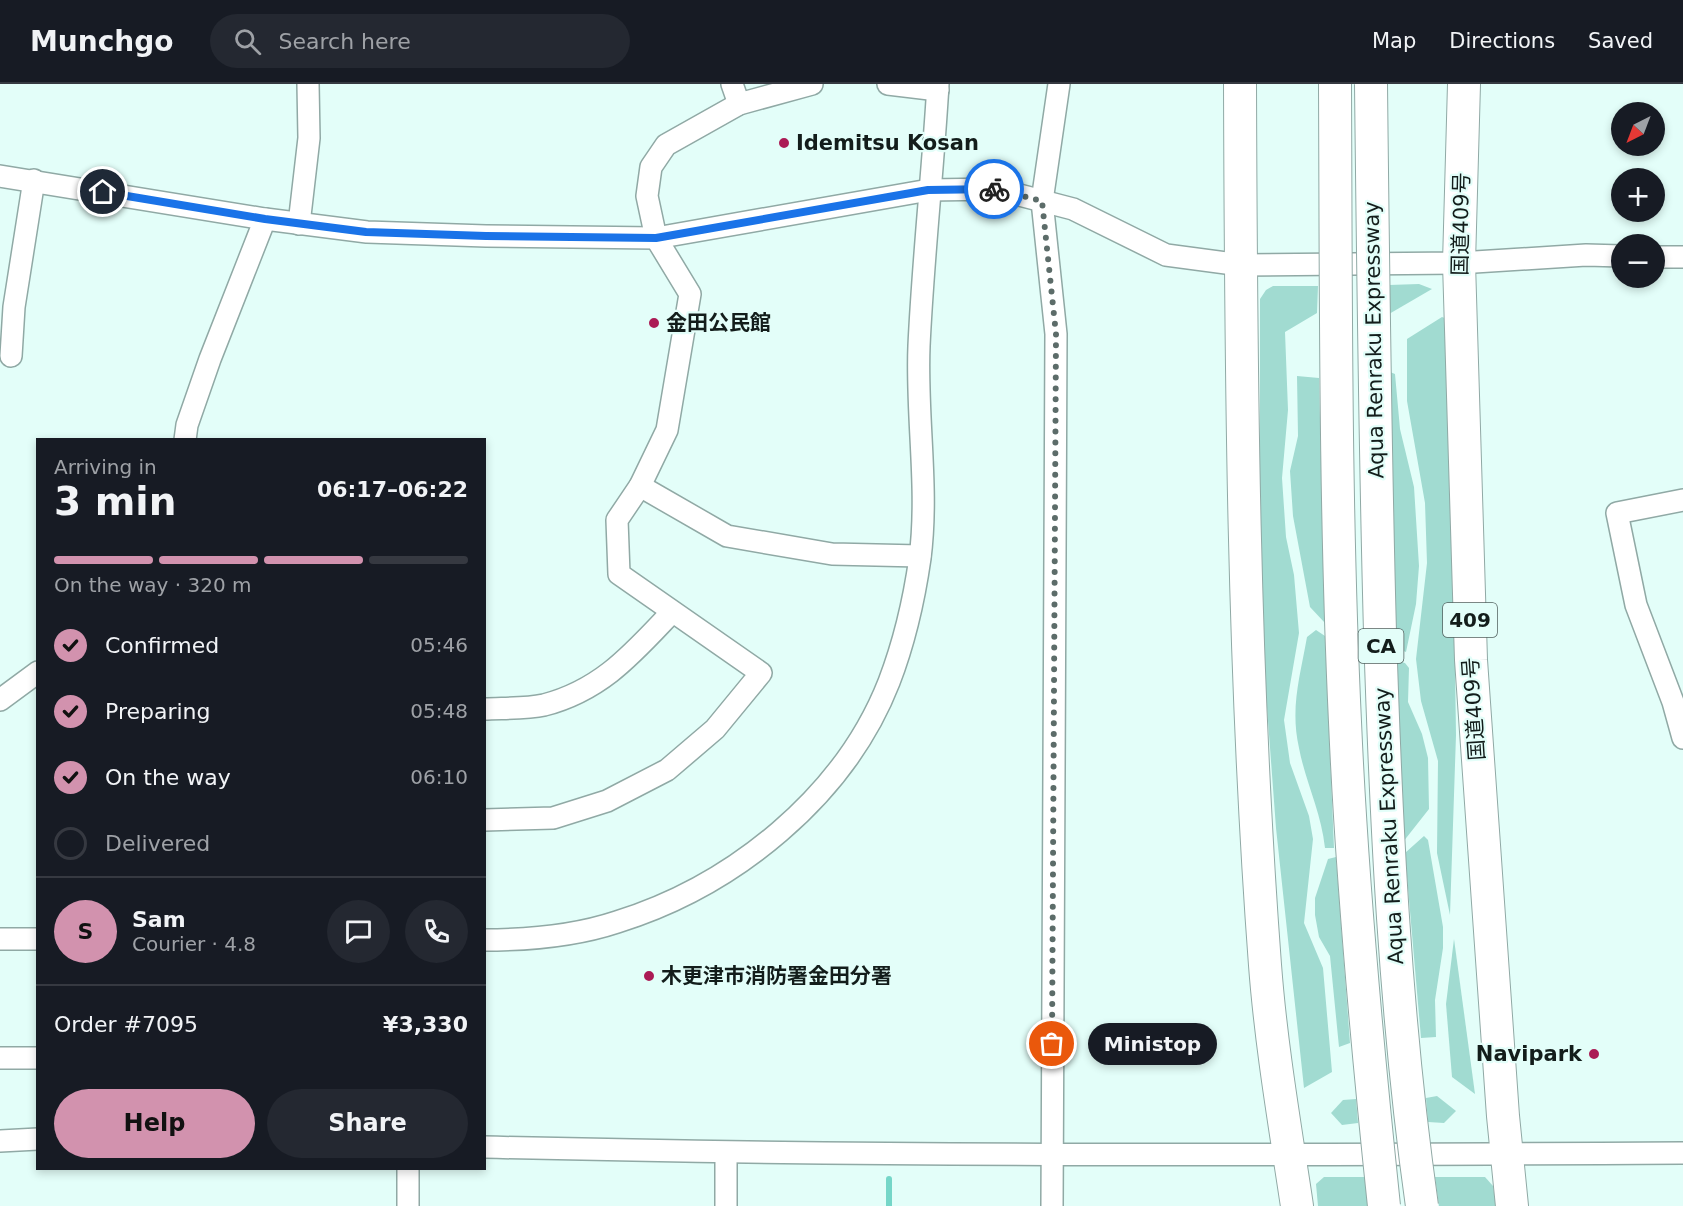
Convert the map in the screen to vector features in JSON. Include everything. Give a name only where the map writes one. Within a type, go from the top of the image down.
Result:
[{"type":"highway","points":[[1240,84],[1241,265],[1249,653],[1265,968],[1297,1206]]},
{"type":"highway","name":"Aqua Renraku Expressway","points":[[1335,84],[1336,425],[1345,722],[1358,940],[1384,1206]]},
{"type":"highway","name":"Aqua Renraku Expressway","points":[[1371,84],[1374,424],[1383,734],[1394,939],[1412,1133],[1422,1206]]},
{"type":"highway","name":"国道409号","points":[[1464,84],[1459,263],[1471,660],[1506,1154],[1512,1206]]},
{"type":"street","points":[[299,224],[309,138],[308,84]]},
{"type":"street","points":[[732,84],[739,104]]},
{"type":"street","points":[[486,820],[553,818],[607,801],[667,770],[715,729],[761,673],[619,574],[616,520],[640,486],[667,430],[690,294],[656,238],[647,196],[651,167],[666,146],[739,104],[812,84]]},
{"type":"street","points":[[486,940],[564,934],[618,922],[675,898],[731,868],[777,836],[824,789],[860,738],[888,684],[908,621],[920,556],[923,498],[919,349],[928,190],[938,87],[888,84]]},
{"type":"street","points":[[1052,1206],[1056,334],[1042,201],[1059,84]]},
{"type":"street","points":[[0,176],[265,219],[366,232],[656,238],[928,190],[996,189],[1073,210],[1166,255],[1241,265],[1459,263],[1586,255],[1611,256]]},
{"type":"street","points":[[11,356],[14,308],[34,180]]},
{"type":"street","points":[[185,438],[187,425],[210,359],[265,219]]},
{"type":"street","points":[[1665,257],[1683,257]]},
{"type":"street","points":[[640,486],[727,536],[832,554],[920,556]]},
{"type":"street","points":[[1683,500],[1617,513],[1636,605],[1673,702],[1683,738]]},
{"type":"street","points":[[486,709],[543,705],[584,691],[621,665],[672,612]]},
{"type":"street","points":[[0,700],[36,673]]},
{"type":"street","points":[[0,939],[36,939]]},
{"type":"street","points":[[0,1058],[36,1058]]},
{"type":"street","points":[[0,1141],[36,1139]]},
{"type":"street","points":[[486,1148],[726,1153],[1052,1155],[1683,1153]]},
{"type":"street","points":[[726,1153],[726,1206]]},
{"type":"street","points":[[408,1170],[408,1206]]},
{"type":"green space","points":[[1419,284],[1432,289],[1389,314],[1389,285]]},
{"type":"green space","points":[[1273,286],[1318,286],[1317,313],[1285,332],[1288,410],[1282,478],[1286,537],[1294,575],[1299,633],[1284,720],[1290,763],[1309,816],[1313,839],[1304,923],[1323,968],[1332,1072],[1304,1088],[1276,828],[1264,667],[1260,514],[1260,299],[1266,290]]},
{"type":"green space","points":[[1442,317],[1450,320],[1456,735],[1450,915],[1437,853],[1438,761],[1421,701],[1416,659],[1427,563],[1425,503],[1407,401],[1407,339]]},
{"type":"green space","points":[[1390,372],[1395,374],[1400,429],[1414,487],[1419,566],[1416,604],[1406,652],[1396,648]]},
{"type":"green space","points":[[1297,376],[1319,378],[1325,623],[1310,607],[1293,516],[1290,471],[1298,436]]},
{"type":"green space","points":[[1316,630],[1325,636],[1334,848],[1325,848],[1296,733],[1297,692],[1307,637]]},
{"type":"green space","points":[[1395,660],[1405,663],[1409,668],[1408,702],[1422,734],[1428,758],[1429,809],[1403,842]]},
{"type":"green space","points":[[1424,836],[1428,840],[1443,927],[1443,948],[1435,1000],[1436,1037],[1421,1038],[1405,853]]},
{"type":"green space","points":[[1336,857],[1350,1043],[1339,1047],[1330,956],[1319,937],[1315,915],[1315,898],[1328,859]]},
{"type":"green space","points":[[1454,939],[1475,1094],[1452,1077],[1446,1004]]},
{"type":"green space","points":[[1437,1096],[1456,1111],[1444,1123],[1428,1122],[1426,1098]]},
{"type":"green space","points":[[1356,1099],[1358,1123],[1342,1125],[1331,1113],[1343,1100]]},
{"type":"green space","points":[[1324,1177],[1365,1177],[1368,1206],[1318,1206],[1316,1184]]},
{"type":"green space","points":[[1435,1177],[1485,1177],[1493,1186],[1496,1206],[1439,1206]]},
{"type":"waterway","points":[[889,1179],[889,1206]]},
{"type":"way so far","points":[[994,189],[1042,201],[1056,334],[1052,1044]]},
{"type":"place","name":"Idemitsu Kosan","points":[[784,143]]},
{"type":"place","name":"金田公民館","points":[[654,323]]},
{"type":"place","name":"木更津市消防署金田分署","points":[[649,976]]},
{"type":"place","name":"Ministop","points":[[1052,1044]]},
{"type":"place","name":"Navipark","points":[[1594,1054]]},
{"type":"route","points":[[103,192],[265,219],[366,232],[656,238],[928,190],[994,189]]}]
